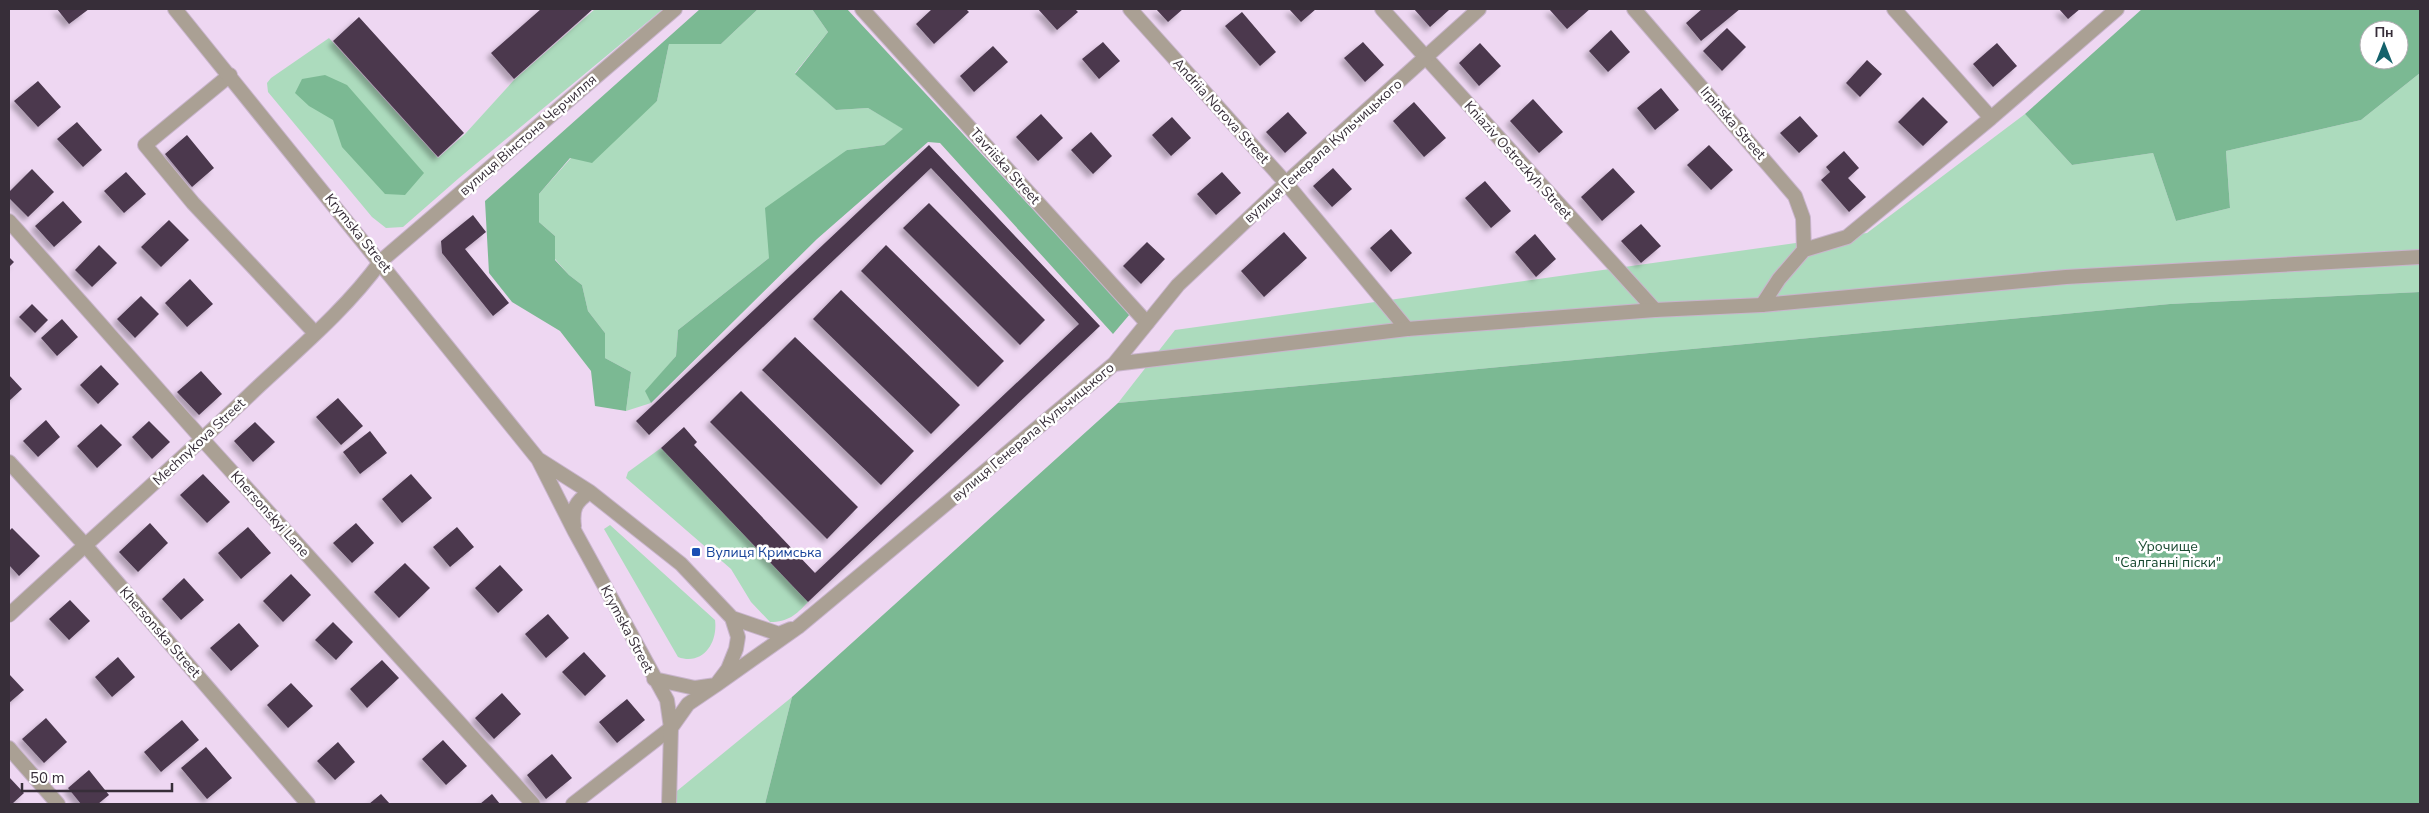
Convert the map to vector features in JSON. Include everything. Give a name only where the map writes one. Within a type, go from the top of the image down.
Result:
[{"type":"street","name":"Krymska Street","points":[[175,9],[381,261],[538,459],[575,532],[667,700],[670,728],[669,804]]},
{"type":"street","name":"вулиця Вінстона Черчилля","points":[[381,261],[675,9]]},
{"type":"street","name":"Tavriiska Street","points":[[862,9],[1147,323]]},
{"type":"street","name":"Andriia Norova Street","points":[[1130,9],[1286,183],[1407,328]]},
{"type":"street","name":"Kniaziv Ostrozkyh Street","points":[[1382,9],[1655,310]]},
{"type":"street","name":"вулиця Генерала Кульчицького","points":[[716,685],[798,627],[1114,364],[1178,285],[1286,183],[1479,9]]},
{"type":"street","name":"Irpinska Street","points":[[1634,9],[1795,196],[1804,218],[1804,250]]},
{"type":"street","points":[[1894,9],[1991,118]]},
{"type":"street","points":[[1762,305],[1779,279],[1804,250],[1847,237],[1991,118],[2118,9]]},
{"type":"street","points":[[230,75],[145,145],[192,203],[315,333]]},
{"type":"street","name":"Khersonskyi Lane","points":[[9,221],[203,440],[533,804]]},
{"type":"street","points":[[1114,364],[1407,328],[1655,310],[1762,305],[2066,276],[2420,257]]},
{"type":"street","name":"Mechnykova Street","points":[[9,615],[203,440],[363,286],[381,261]]},
{"type":"street","name":"Krymska Street","points":[[538,459],[590,492],[681,564],[732,618],[779,634],[798,627]]},
{"type":"street","name":"Khersonska Street","points":[[9,462],[85,545],[308,804]]},
{"type":"street","name":"Krymska Street","points":[[575,532],[573,510],[577,502],[590,492]]},
{"type":"street","points":[[573,804],[670,728],[688,704],[716,685],[728,669],[736,649],[738,637],[732,618]]},
{"type":"street","points":[[654,679],[695,688],[716,685]]},
{"type":"street","points":[[9,748],[58,804]]},
{"type":"green space","points":[[595,9],[663,9],[459,178],[403,227],[386,228],[372,217],[268,92],[267,83],[271,78],[329,38],[438,158],[465,134],[514,80]]},
{"type":"green space","points":[[700,9],[758,9],[721,44],[669,44],[657,101],[592,163],[570,158],[539,194],[539,222],[555,236],[555,260],[582,285],[588,311],[605,333],[605,358],[631,372],[626,411],[595,406],[591,371],[560,331],[512,302],[489,273],[485,201]]},
{"type":"green space","points":[[758,9],[812,9],[828,32],[795,73],[836,110],[868,108],[904,129],[884,145],[847,150],[769,258],[678,330],[676,356],[646,391],[651,403],[626,411],[631,372],[605,358],[605,333],[588,311],[582,285],[569,275],[555,259],[555,236],[539,222],[539,194],[571,158],[657,101],[669,44],[721,44]]},
{"type":"green space","points":[[812,9],[847,9],[1130,314],[1113,334],[940,143],[928,142],[817,239],[651,403],[645,391],[676,356],[678,330],[769,258],[765,208],[847,150],[884,145],[903,129],[868,108],[836,110],[795,74],[828,32]]},
{"type":"green space","points":[[2142,9],[2420,9],[2420,73],[2361,120],[2226,151],[2230,208],[2176,221],[2153,153],[2072,165],[2025,114]]},
{"type":"green space","points":[[2420,73],[2420,292],[2170,304],[1118,403],[1175,330],[1867,233],[2025,114],[2072,165],[2153,153],[2176,221],[2230,208],[2226,151],[2361,120]]},
{"type":"green space","points":[[325,75],[347,85],[424,173],[405,195],[385,194],[342,147],[333,120],[309,106],[295,93],[302,79]]},
{"type":"green space","name":"Урочище \"Салганні піски\"","points":[[2420,292],[2420,804],[765,804],[792,697],[1118,403],[2170,304]]},
{"type":"green space","points":[[661,448],[808,602],[795,614],[782,621],[770,622],[751,602],[731,569],[626,478],[628,472]]},
{"type":"green space","points":[[610,525],[715,620],[714,637],[707,650],[701,655],[687,659],[678,657],[604,529]]},
{"type":"green space","points":[[792,697],[765,804],[661,804]]},
{"type":"building","points":[[57,9],[89,9],[69,24]]},
{"type":"building","points":[[541,9],[593,9],[514,79],[491,53]]},
{"type":"building","points":[[932,9],[966,9],[969,12],[934,44],[916,24]]},
{"type":"building","points":[[1038,9],[1075,9],[1078,12],[1057,30]]},
{"type":"building","points":[[1156,9],[1183,9],[1168,22]]},
{"type":"building","points":[[1289,9],[1316,9],[1301,22]]},
{"type":"building","points":[[1414,9],[1448,9],[1449,10],[1430,27]]},
{"type":"building","points":[[1549,9],[1590,9],[1567,29]]},
{"type":"building","points":[[1702,9],[1740,9],[1701,41],[1686,23]]},
{"type":"building","points":[[2059,9],[2080,9],[2068,19]]},
{"type":"building","points":[[1242,12],[1276,52],[1260,66],[1225,26]]},
{"type":"building","points":[[359,17],[464,133],[438,157],[333,41]]},
{"type":"building","points":[[1727,28],[1746,47],[1722,71],[1703,51]]},
{"type":"building","points":[[1611,30],[1630,52],[1608,72],[1589,51]]},
{"type":"building","points":[[1103,42],[1120,61],[1099,79],[1082,59]]},
{"type":"building","points":[[1363,42],[1384,65],[1365,82],[1344,58]]},
{"type":"building","points":[[1480,43],[1501,66],[1479,86],[1459,63]]},
{"type":"building","points":[[1997,43],[2017,66],[1993,87],[1973,64]]},
{"type":"building","points":[[993,46],[1008,62],[974,92],[960,76]]},
{"type":"building","points":[[1867,60],[1882,74],[1860,97],[1846,83]]},
{"type":"building","points":[[38,81],[61,107],[38,127],[14,101]]},
{"type":"building","points":[[1661,88],[1679,110],[1655,130],[1637,108]]},
{"type":"building","points":[[1923,97],[1948,122],[1923,146],[1898,122]]},
{"type":"building","points":[[1533,99],[1563,132],[1539,153],[1510,121]]},
{"type":"building","points":[[1414,102],[1446,138],[1424,157],[1393,121]]},
{"type":"building","points":[[1288,112],[1307,133],[1285,153],[1266,132]]},
{"type":"building","points":[[1041,114],[1063,138],[1038,161],[1016,137]]},
{"type":"building","points":[[1800,116],[1818,136],[1799,153],[1780,133]]},
{"type":"building","points":[[1172,117],[1191,138],[1171,156],[1152,135]]},
{"type":"building","points":[[77,122],[102,150],[83,167],[57,139]]},
{"type":"building","points":[[1091,132],[1112,156],[1093,174],[1071,150]]},
{"type":"building","points":[[187,135],[214,168],[192,187],[165,154]]},
{"type":"building","points":[[929,145],[1100,326],[808,602],[661,448],[684,427],[697,442],[694,445],[815,573],[1079,324],[931,168],[649,435],[636,421]]},
{"type":"building","points":[[1709,145],[1733,170],[1711,190],[1687,165]]},
{"type":"building","points":[[1844,151],[1859,168],[1848,178],[1866,197],[1849,212],[1821,180],[1830,172],[1826,167]]},
{"type":"building","points":[[1333,168],[1352,189],[1332,207],[1313,186]]},
{"type":"building","points":[[1613,168],[1635,192],[1602,221],[1581,197]]},
{"type":"building","points":[[32,169],[54,192],[28,217],[9,198],[9,192]]},
{"type":"building","points":[[126,172],[146,194],[124,213],[104,191]]},
{"type":"building","points":[[1222,172],[1241,193],[1216,215],[1197,194]]},
{"type":"building","points":[[1485,181],[1511,211],[1491,228],[1465,198]]},
{"type":"building","points":[[63,201],[82,222],[54,247],[35,226]]},
{"type":"building","points":[[929,203],[1045,320],[1020,345],[903,228]]},
{"type":"building","points":[[473,215],[486,232],[465,249],[509,303],[493,316],[442,253],[441,241]]},
{"type":"building","points":[[169,220],[189,240],[161,267],[141,247]]},
{"type":"building","points":[[1641,224],[1661,246],[1641,263],[1621,241]]},
{"type":"building","points":[[1391,229],[1412,253],[1391,272],[1370,248]]},
{"type":"building","points":[[1284,232],[1307,258],[1264,297],[1241,271]]},
{"type":"building","points":[[1535,234],[1556,259],[1536,277],[1515,252]]},
{"type":"building","points":[[1147,242],[1165,259],[1141,284],[1123,266]]},
{"type":"building","points":[[99,245],[117,263],[92,287],[75,270]]},
{"type":"building","points":[[886,245],[1004,361],[978,387],[861,271]]},
{"type":"building","points":[[9,257],[14,262],[9,267]]},
{"type":"building","points":[[190,279],[213,304],[187,327],[165,303]]},
{"type":"building","points":[[841,290],[960,405],[931,434],[813,319]]},
{"type":"building","points":[[141,296],[159,314],[135,338],[117,319]]},
{"type":"building","points":[[32,304],[48,320],[35,333],[19,317]]},
{"type":"building","points":[[62,319],[78,337],[57,356],[41,338]]},
{"type":"building","points":[[795,337],[914,451],[881,485],[762,370]]},
{"type":"building","points":[[101,365],[119,384],[98,404],[80,385]]},
{"type":"building","points":[[201,371],[222,394],[199,415],[177,392]]},
{"type":"building","points":[[9,375],[22,389],[9,401]]},
{"type":"building","points":[[741,391],[858,507],[827,539],[710,422]]},
{"type":"building","points":[[338,398],[363,426],[341,445],[316,417]]},
{"type":"building","points":[[46,420],[60,437],[38,457],[23,441]]},
{"type":"building","points":[[149,421],[170,442],[152,459],[132,437]]},
{"type":"building","points":[[255,422],[275,442],[253,462],[234,441]]},
{"type":"building","points":[[101,424],[122,445],[97,468],[77,446]]},
{"type":"building","points":[[370,431],[387,453],[360,474],[343,452]]},
{"type":"building","points":[[203,474],[230,502],[207,523],[180,495]]},
{"type":"building","points":[[411,474],[432,498],[402,523],[382,499]]},
{"type":"building","points":[[150,523],[168,543],[138,572],[119,552]]},
{"type":"building","points":[[356,523],[374,543],[352,563],[333,543]]},
{"type":"building","points":[[248,527],[271,553],[241,579],[218,553]]},
{"type":"building","points":[[457,527],[474,547],[450,567],[433,547]]},
{"type":"building","points":[[12,528],[40,556],[19,576],[9,565],[9,531]]},
{"type":"building","points":[[405,563],[430,588],[399,618],[374,592]]},
{"type":"building","points":[[500,565],[523,590],[498,613],[475,588]]},
{"type":"building","points":[[291,574],[311,595],[283,622],[263,601]]},
{"type":"building","points":[[184,578],[204,600],[181,620],[162,599]]},
{"type":"building","points":[[70,600],[90,621],[69,640],[49,619]]},
{"type":"building","points":[[548,614],[569,638],[546,658],[525,634]]},
{"type":"building","points":[[333,622],[353,642],[336,660],[315,640]]},
{"type":"building","points":[[239,623],[259,646],[231,671],[210,648]]},
{"type":"building","points":[[584,652],[606,676],[585,696],[562,672]]},
{"type":"building","points":[[118,657],[135,677],[112,697],[95,677]]},
{"type":"building","points":[[382,660],[399,678],[367,708],[350,689]]},
{"type":"building","points":[[9,674],[24,690],[9,703]]},
{"type":"building","points":[[291,683],[313,706],[288,728],[267,705]]},
{"type":"building","points":[[502,693],[521,714],[494,739],[475,718]]},
{"type":"building","points":[[627,699],[645,720],[617,743],[599,722]]},
{"type":"building","points":[[46,718],[67,742],[44,763],[22,739]]},
{"type":"building","points":[[182,720],[199,740],[161,772],[144,752]]},
{"type":"building","points":[[443,740],[467,766],[446,785],[422,759]]},
{"type":"building","points":[[338,742],[355,762],[335,780],[317,761]]},
{"type":"building","points":[[206,747],[232,778],[207,799],[181,768]]},
{"type":"building","points":[[552,754],[572,778],[546,799],[527,775]]},
{"type":"building","points":[[89,770],[109,795],[98,804],[81,804],[68,788]]},
{"type":"building","points":[[9,777],[24,793],[12,804],[9,804]]},
{"type":"building","points":[[381,794],[390,804],[369,804]]},
{"type":"building","points":[[492,794],[500,804],[480,804]]},
{"type":"place","name":"Вулиця Кримська","points":[[696,552]]}]
